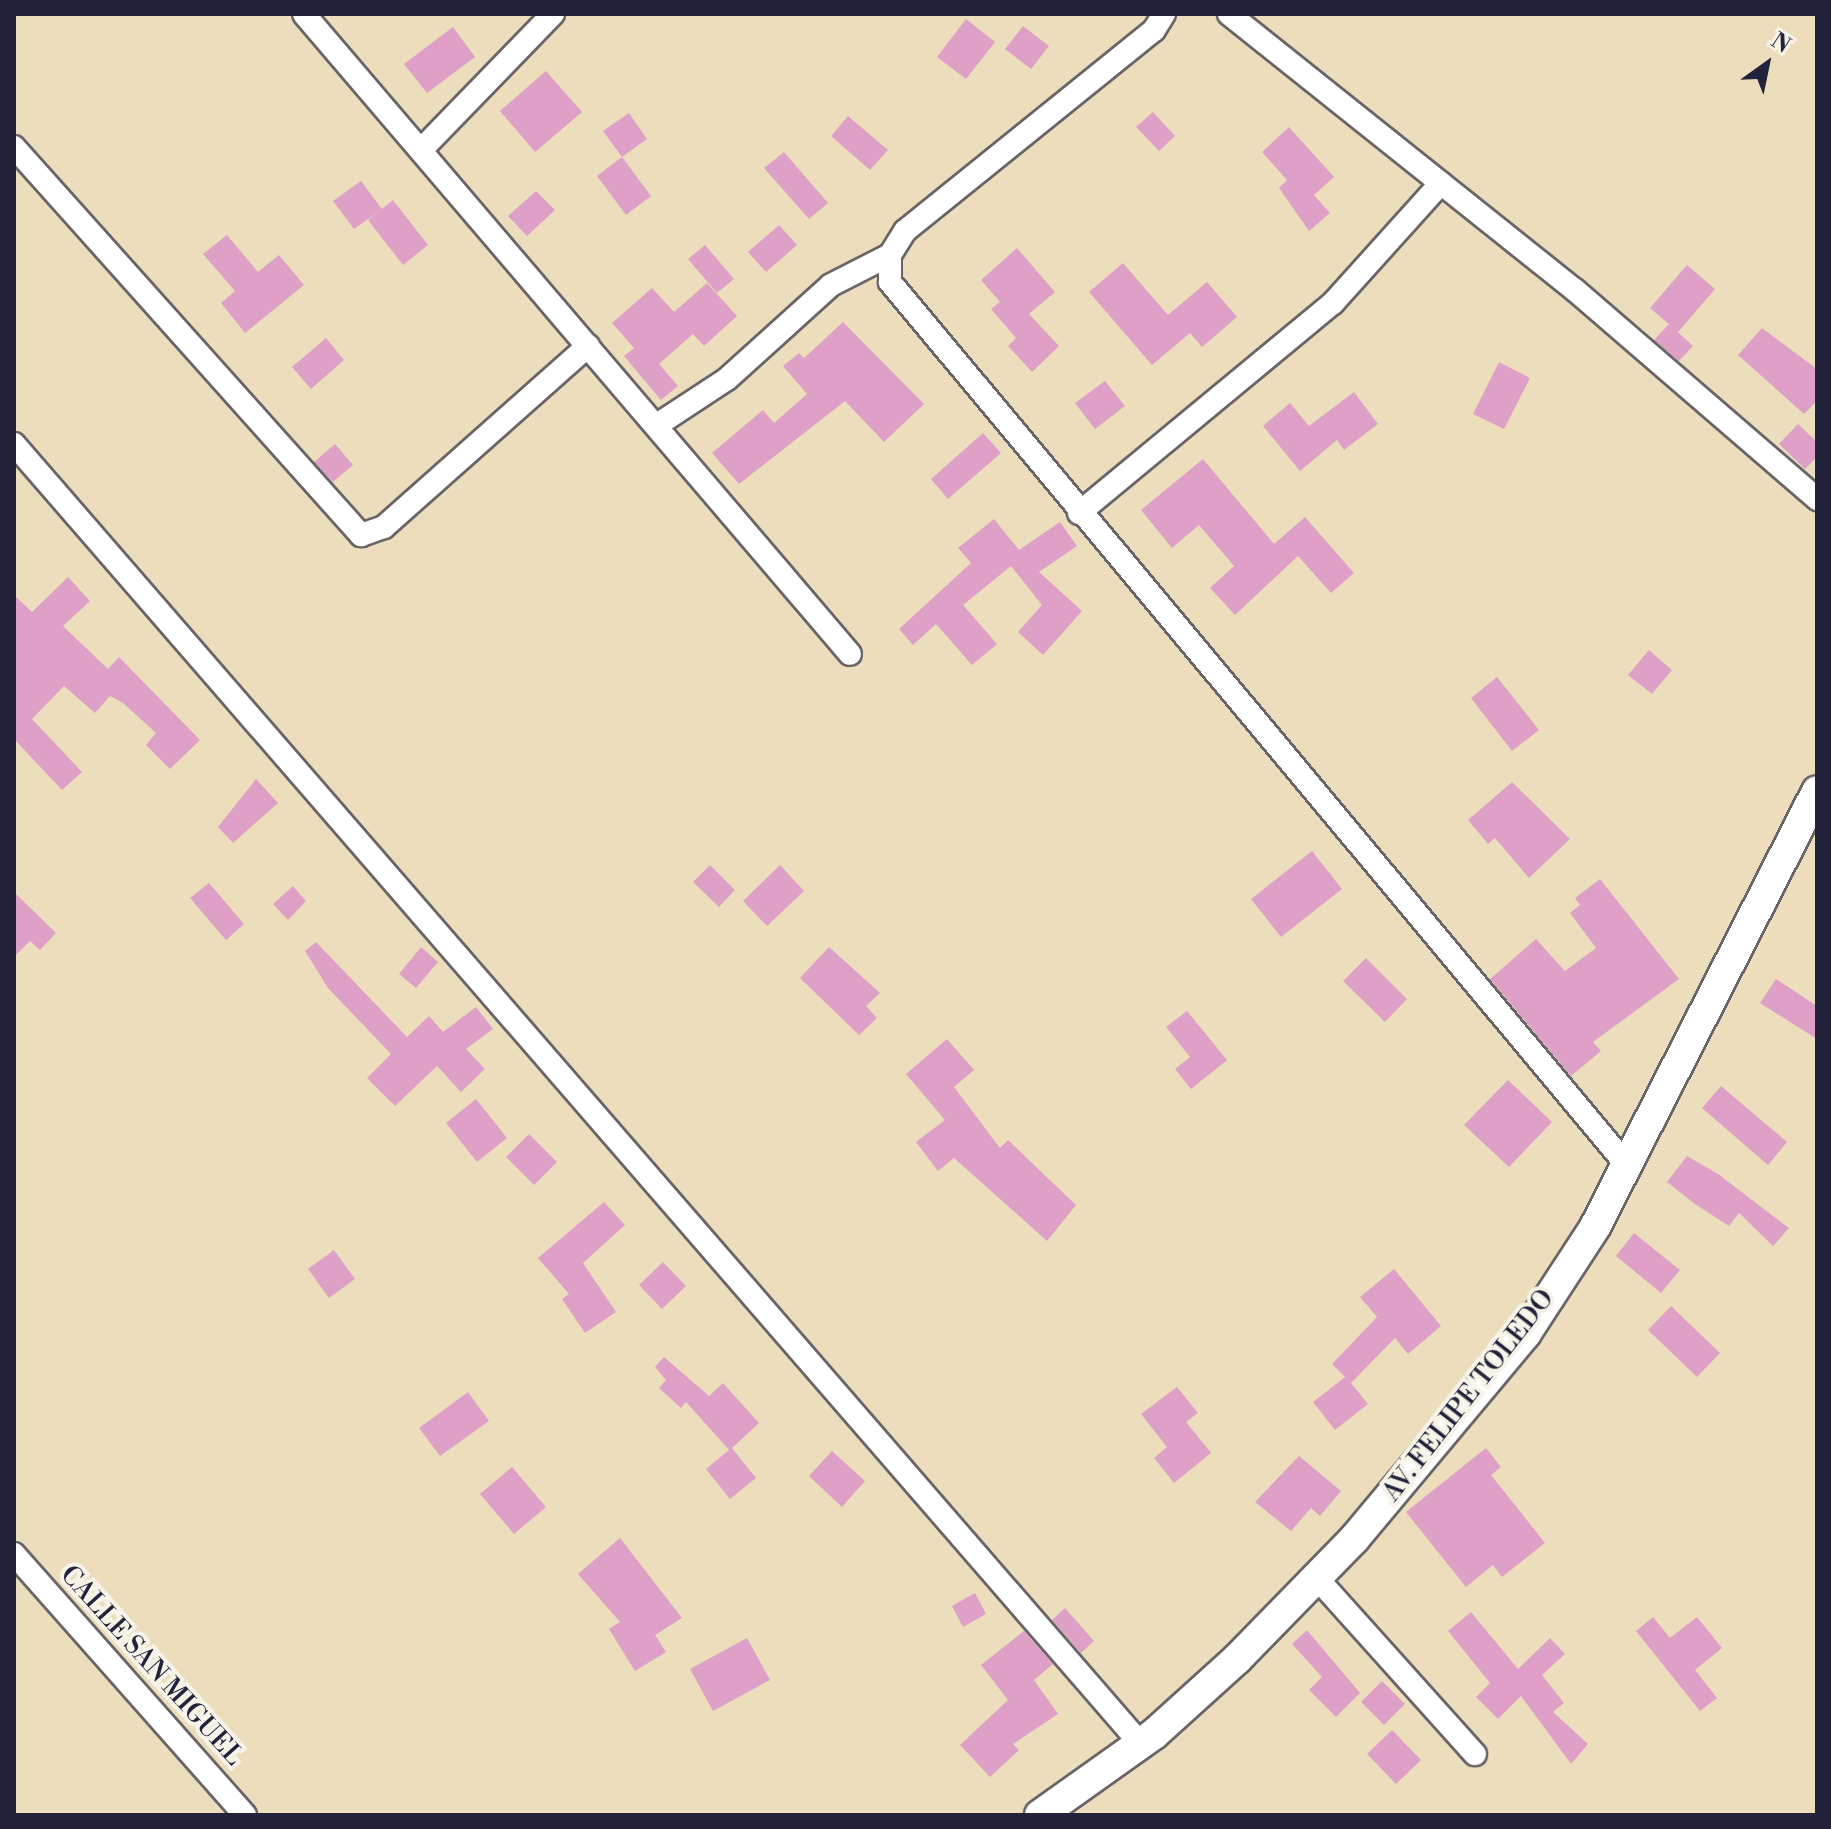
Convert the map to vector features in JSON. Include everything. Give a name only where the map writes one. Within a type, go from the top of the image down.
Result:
[{"type":"main road","name":"AV. FELIPE TOLEDO","points":[[1040,1815],[1141,1744],[1316,1577],[1526,1333],[1626,1164],[1817,791]]},
{"type":"street","points":[[304,14],[850,654]]},
{"type":"street","points":[[421,150],[553,14]]},
{"type":"street","points":[[657,425],[727,379],[831,285],[890,255],[905,231],[1154,30],[1164,14]]},
{"type":"street","points":[[1229,14],[1441,183],[1817,499]]},
{"type":"street","points":[[14,147],[361,535],[384,527],[588,346]]},
{"type":"street","points":[[1079,513],[1333,303],[1441,183]]},
{"type":"street","points":[[890,255],[890,282],[1079,513],[1626,1164]]},
{"type":"street","points":[[14,444],[1141,1744]]},
{"type":"street","name":"CALLE SAN MIGUEL","points":[[14,1554],[245,1815]]},
{"type":"street","points":[[1316,1577],[1475,1754]]},
{"type":"building","points":[[966,19],[995,42],[966,79],[937,57]]},
{"type":"building","points":[[1023,26],[1049,46],[1031,69],[1005,49]]},
{"type":"building","points":[[453,27],[475,57],[427,93],[404,64]]},
{"type":"building","points":[[546,71],[582,112],[535,152],[500,111]]},
{"type":"building","points":[[1153,112],[1175,136],[1159,151],[1136,127]]},
{"type":"building","points":[[629,113],[647,139],[622,157],[603,131]]},
{"type":"building","points":[[848,116],[888,150],[870,170],[831,136]]},
{"type":"building","points":[[1289,127],[1334,177],[1314,195],[1330,213],[1309,231],[1279,188],[1287,180],[1262,152]]},
{"type":"building","points":[[784,152],[828,203],[809,219],[764,168]]},
{"type":"building","points":[[622,157],[651,196],[626,215],[597,176]]},
{"type":"building","points":[[361,181],[382,209],[354,229],[333,201]]},
{"type":"building","points":[[536,191],[555,210],[527,236],[508,216]]},
{"type":"building","points":[[393,200],[428,245],[403,265],[368,220]]},
{"type":"building","points":[[779,225],[797,245],[766,272],[748,252]]},
{"type":"building","points":[[227,235],[258,272],[279,255],[304,285],[245,333],[221,303],[235,291],[203,254]]},
{"type":"building","points":[[705,245],[734,279],[717,293],[688,259]]},
{"type":"building","points":[[1017,248],[1055,292],[1029,314],[1059,346],[1032,372],[1008,346],[1016,338],[991,309],[1000,302],[981,280]]},
{"type":"building","points":[[1123,263],[1168,315],[1207,282],[1237,317],[1202,347],[1190,333],[1152,365],[1089,292]]},
{"type":"building","points":[[1687,265],[1715,289],[1678,332],[1650,308]]},
{"type":"building","points":[[707,283],[737,316],[704,346],[693,334],[659,364],[678,386],[661,400],[624,356],[634,348],[612,323],[652,288],[674,312]]},
{"type":"building","points":[[843,322],[924,404],[884,442],[845,401],[739,484],[712,453],[763,410],[774,423],[807,394],[783,366],[799,353],[804,358]]},
{"type":"building","points":[[1669,324],[1693,346],[1679,361],[1654,340]]},
{"type":"building","points":[[1762,328],[1817,369],[1817,401],[1804,414],[1738,355]]},
{"type":"building","points":[[326,338],[344,360],[311,389],[292,367]]},
{"type":"building","points":[[1499,362],[1530,378],[1504,429],[1473,414]]},
{"type":"building","points":[[1105,381],[1125,406],[1095,429],[1075,403]]},
{"type":"building","points":[[1354,392],[1378,424],[1344,450],[1337,440],[1300,471],[1263,426],[1290,403],[1309,426]]},
{"type":"building","points":[[1798,424],[1817,442],[1817,457],[1805,469],[1779,444]]},
{"type":"building","points":[[983,433],[1001,453],[948,499],[931,479]]},
{"type":"building","points":[[335,444],[353,465],[333,482],[314,462]]},
{"type":"building","points":[[1203,459],[1274,544],[1305,517],[1354,573],[1331,593],[1298,556],[1235,615],[1210,588],[1234,566],[1199,525],[1172,548],[1141,510]]},
{"type":"building","points":[[994,519],[1019,550],[1060,522],[1077,546],[1039,572],[1082,611],[1043,655],[1018,632],[1042,605],[1011,566],[963,605],[997,644],[972,665],[936,624],[913,645],[899,629],[971,563],[958,548]]},
{"type":"building","points":[[68,577],[90,601],[63,626],[108,669],[119,657],[200,740],[170,769],[146,745],[156,733],[123,703],[110,696],[95,713],[64,686],[32,719],[82,772],[62,790],[14,739],[14,595],[32,612]]},
{"type":"building","points":[[1649,650],[1672,670],[1652,694],[1628,675]]},
{"type":"building","points":[[1497,677],[1539,730],[1512,751],[1471,698]]},
{"type":"building","points":[[256,779],[278,803],[233,843],[218,827]]},
{"type":"building","points":[[1512,782],[1570,839],[1529,878],[1495,838],[1488,844],[1468,820]]},
{"type":"building","points":[[1312,851],[1342,889],[1281,937],[1251,899]]},
{"type":"building","points":[[710,865],[735,890],[719,907],[693,882]]},
{"type":"building","points":[[780,865],[804,891],[767,926],[743,901]]},
{"type":"building","points":[[1600,879],[1679,979],[1593,1042],[1601,1051],[1571,1076],[1490,979],[1536,939],[1565,971],[1596,948],[1570,913],[1580,905],[1575,898]]},
{"type":"building","points":[[209,883],[244,924],[226,940],[190,898]]},
{"type":"building","points":[[293,886],[306,901],[288,920],[273,904]]},
{"type":"building","points":[[14,892],[56,933],[40,950],[30,941],[14,957]]},
{"type":"building","points":[[316,942],[407,1037],[429,1016],[443,1032],[476,1007],[493,1029],[466,1049],[485,1069],[461,1092],[437,1066],[395,1106],[367,1078],[391,1054],[328,988],[305,951]]},
{"type":"building","points":[[421,947],[438,962],[416,988],[399,974]]},
{"type":"building","points":[[829,947],[880,993],[866,1006],[877,1018],[859,1035],[800,978]]},
{"type":"building","points":[[1366,958],[1407,999],[1385,1022],[1343,981]]},
{"type":"building","points":[[1776,979],[1817,1006],[1817,1039],[1760,1003]]},
{"type":"building","points":[[1187,1011],[1227,1060],[1191,1089],[1175,1069],[1190,1057],[1166,1027]]},
{"type":"building","points":[[947,1039],[974,1070],[954,1087],[1000,1148],[1008,1140],[1076,1205],[1047,1241],[954,1158],[938,1171],[916,1142],[945,1120],[906,1074]]},
{"type":"building","points":[[1508,1080],[1552,1122],[1509,1167],[1464,1125]]},
{"type":"building","points":[[1721,1086],[1787,1142],[1768,1165],[1702,1108]]},
{"type":"building","points":[[476,1099],[507,1138],[477,1162],[446,1123]]},
{"type":"building","points":[[529,1134],[557,1162],[534,1185],[506,1157]]},
{"type":"building","points":[[1687,1156],[1718,1174],[1789,1228],[1773,1246],[1739,1213],[1729,1226],[1695,1204],[1667,1182]]},
{"type":"building","points":[[604,1202],[625,1225],[583,1263],[616,1312],[585,1333],[562,1299],[569,1294],[538,1258]]},
{"type":"building","points":[[1634,1233],[1680,1270],[1661,1293],[1616,1256]]},
{"type":"building","points":[[334,1250],[355,1279],[329,1298],[308,1269]]},
{"type":"building","points":[[663,1262],[686,1286],[662,1309],[639,1285]]},
{"type":"building","points":[[1394,1269],[1441,1326],[1408,1354],[1395,1338],[1351,1383],[1368,1404],[1335,1430],[1313,1402],[1345,1377],[1332,1364],[1377,1317],[1360,1297]]},
{"type":"building","points":[[1671,1306],[1720,1353],[1697,1377],[1648,1330]]},
{"type":"building","points":[[664,1357],[709,1396],[723,1383],[759,1423],[732,1448],[756,1478],[730,1499],[706,1469],[729,1450],[686,1402],[681,1408],[659,1388],[666,1380],[655,1367]]},
{"type":"building","points":[[1177,1387],[1198,1413],[1186,1422],[1211,1453],[1174,1483],[1154,1458],[1167,1447],[1141,1414]]},
{"type":"building","points":[[468,1392],[489,1421],[440,1456],[419,1428]]},
{"type":"building","points":[[1486,1448],[1501,1467],[1491,1475],[1545,1543],[1502,1577],[1493,1565],[1466,1587],[1406,1512]]},
{"type":"building","points":[[832,1451],[865,1481],[842,1507],[809,1476]]},
{"type":"building","points":[[1299,1456],[1341,1491],[1320,1516],[1311,1508],[1291,1531],[1255,1502]]},
{"type":"building","points":[[512,1467],[546,1507],[514,1534],[480,1494]]},
{"type":"building","points":[[620,1538],[682,1618],[655,1635],[666,1652],[635,1671],[609,1629],[620,1622],[578,1574]]},
{"type":"building","points":[[975,1593],[986,1614],[963,1627],[952,1606]]},
{"type":"building","points":[[1065,1608],[1094,1641],[1081,1653],[1052,1620]]},
{"type":"building","points":[[1471,1612],[1518,1669],[1550,1638],[1565,1654],[1542,1675],[1564,1703],[1553,1712],[1588,1744],[1571,1764],[1521,1696],[1498,1719],[1476,1697],[1490,1683],[1448,1631]]},
{"type":"building","points":[[1653,1617],[1670,1638],[1697,1617],[1722,1648],[1695,1670],[1717,1698],[1700,1711],[1636,1631]]},
{"type":"building","points":[[1307,1630],[1360,1693],[1336,1717],[1309,1690],[1322,1677],[1292,1644]]},
{"type":"building","points":[[1024,1631],[1053,1664],[1034,1680],[1058,1714],[1013,1744],[1019,1750],[990,1777],[960,1745],[1008,1700],[981,1665]]},
{"type":"building","points":[[747,1638],[770,1680],[713,1711],[690,1669]]},
{"type":"building","points":[[1382,1681],[1405,1704],[1384,1725],[1361,1702]]},
{"type":"building","points":[[1392,1730],[1421,1760],[1396,1784],[1367,1754]]}]
